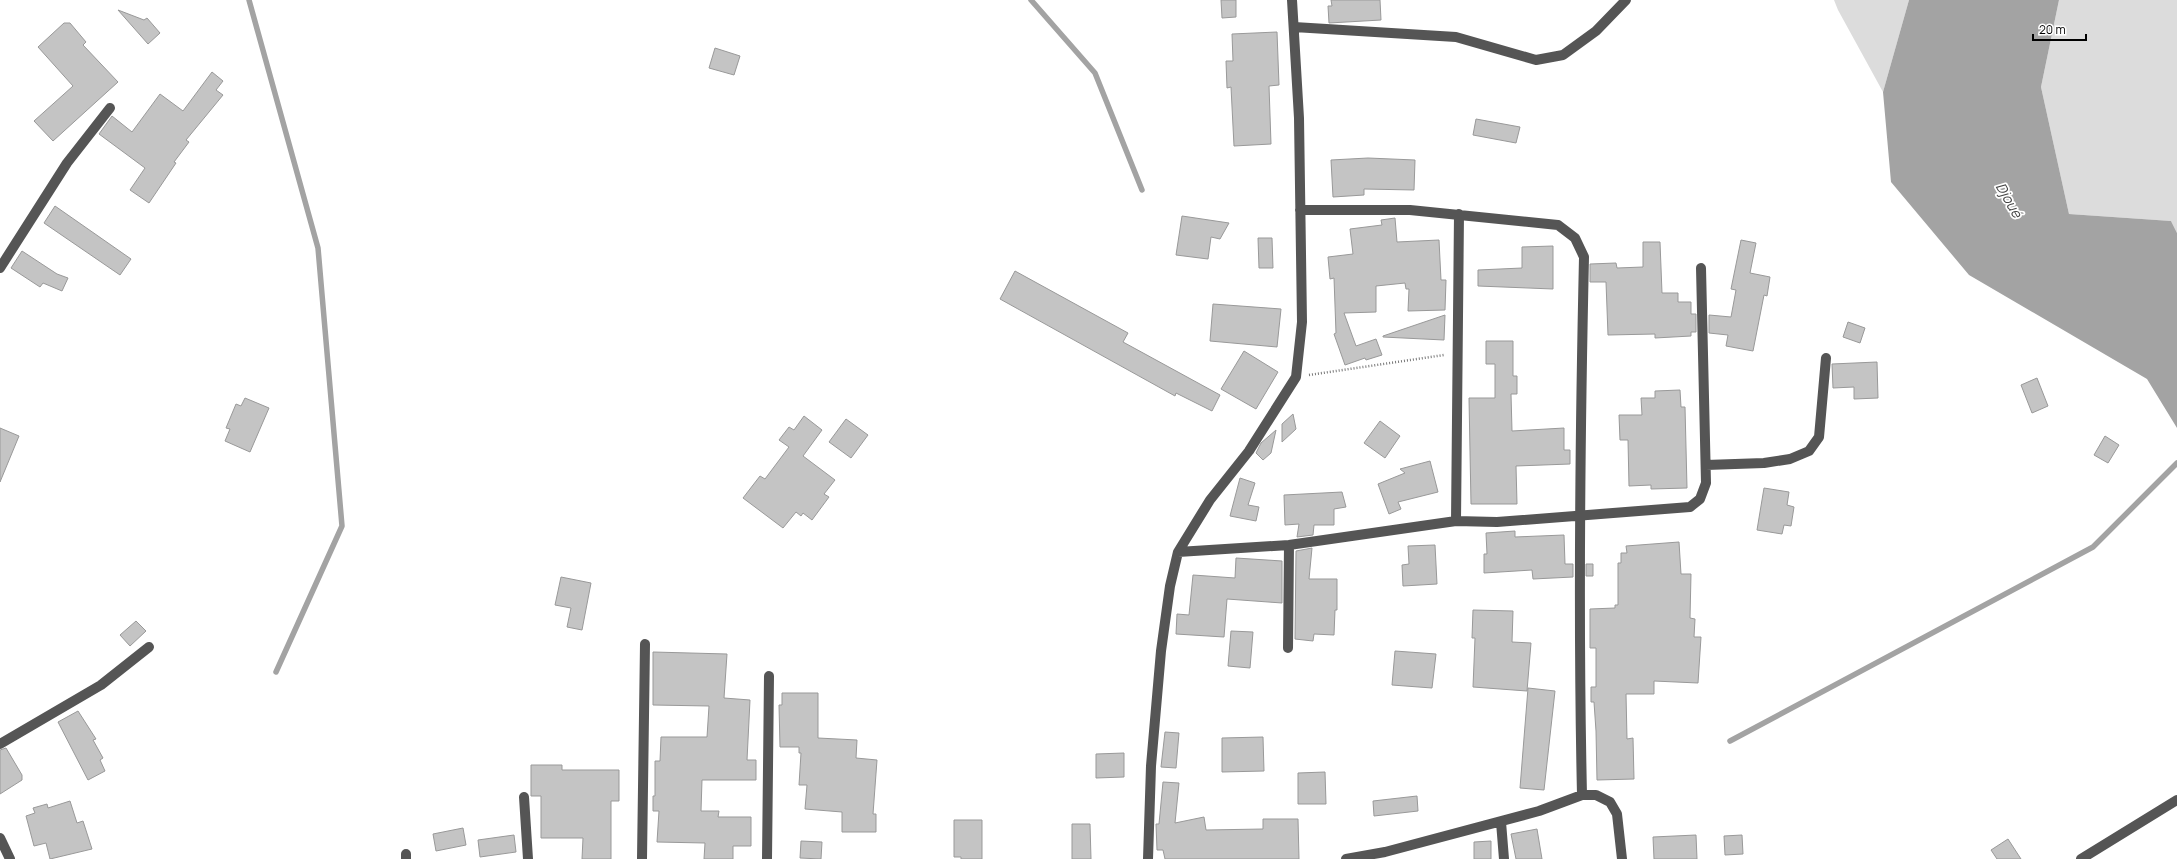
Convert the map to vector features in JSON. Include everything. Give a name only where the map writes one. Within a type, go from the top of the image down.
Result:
[{"type":"street","points":[[1148,859],[1150,766],[1161,652],[1170,586],[1178,552],[1210,500],[1249,451],[1296,377],[1302,322],[1299,118],[1292,0]]},
{"type":"street","points":[[1294,27],[1456,37],[1536,60],[1563,55],[1596,31],[1626,0]]},
{"type":"street","points":[[0,268],[67,163],[110,108]]},
{"type":"street","points":[[1300,210],[1410,210],[1459,214],[1558,225],[1575,238],[1584,257],[1581,397],[1580,676],[1582,795]]},
{"type":"street","points":[[1456,521],[1459,214]]},
{"type":"street","points":[[1178,552],[1289,545],[1456,521],[1497,522],[1581,517],[1690,507],[1700,499],[1706,483],[1701,268]]},
{"type":"street","points":[[1706,465],[1764,463],[1790,459],[1809,451],[1819,437],[1826,358]]},
{"type":"street","points":[[1288,648],[1289,545]]},
{"type":"street","points":[[642,859],[645,644]]},
{"type":"street","points":[[0,744],[102,685],[149,647]]},
{"type":"street","points":[[767,859],[769,676]]},
{"type":"street","points":[[1346,859],[1385,856],[1539,811],[1582,795],[1596,795],[1610,802],[1617,814],[1622,859]]},
{"type":"street","points":[[524,797],[528,859]]},
{"type":"street","points":[[2087,857],[2177,800]]},
{"type":"street","points":[[1501,822],[1504,859]]},
{"type":"street","points":[[0,838],[10,859]]},
{"type":"path","points":[[1296,377],[1458,353]]},
{"type":"shaded area","points":[[1834,0],[1909,0],[1883,92],[1838,10]]},
{"type":"shaded area","points":[[2059,0],[2177,0],[2177,233],[2171,221],[2069,214],[2041,87]]},
{"type":"water","name":"Djoué","points":[[1909,0],[2059,0],[2041,87],[2069,214],[2171,221],[2177,233],[2177,428],[2147,379],[1969,275],[1891,182],[1883,92]]},
{"type":"building","points":[[1221,0],[1236,0],[1236,17],[1222,18]]},
{"type":"building","points":[[1331,0],[1380,0],[1381,20],[1329,23],[1328,6],[1332,6]]},
{"type":"building","points":[[118,10],[144,20],[147,18],[160,33],[148,44]]},
{"type":"building","points":[[64,23],[70,23],[86,42],[83,45],[118,82],[53,141],[34,121],[73,86],[38,47]]},
{"type":"building","points":[[1277,32],[1279,85],[1269,86],[1271,144],[1234,146],[1231,87],[1227,88],[1226,61],[1233,61],[1232,34]]},
{"type":"building","points":[[715,48],[740,56],[734,75],[709,68]]},
{"type":"building","points":[[212,72],[223,81],[216,90],[223,95],[186,140],[189,142],[174,162],[176,163],[149,203],[130,190],[145,168],[99,134],[112,116],[132,132],[160,94],[183,111]]},
{"type":"building","points":[[1476,119],[1520,127],[1516,143],[1473,135]]},
{"type":"building","points":[[1368,158],[1415,160],[1414,190],[1364,189],[1364,195],[1333,197],[1331,160]]},
{"type":"building","points":[[55,206],[131,259],[120,275],[44,223]]},
{"type":"building","points":[[1182,216],[1229,223],[1220,239],[1211,237],[1208,259],[1176,255]]},
{"type":"building","points":[[1395,218],[1397,242],[1439,240],[1441,280],[1446,280],[1445,310],[1408,311],[1409,289],[1406,289],[1405,283],[1376,286],[1376,312],[1344,313],[1356,346],[1376,339],[1382,355],[1366,360],[1365,358],[1345,365],[1334,334],[1336,333],[1334,278],[1330,279],[1328,257],[1353,254],[1350,229],[1382,225],[1381,220]]},
{"type":"building","points":[[1258,238],[1272,238],[1273,268],[1259,268]]},
{"type":"building","points":[[1741,240],[1756,243],[1750,273],[1770,277],[1767,296],[1764,295],[1753,351],[1726,346],[1728,335],[1709,333],[1709,315],[1731,317],[1736,290],[1731,289]]},
{"type":"building","points":[[1643,242],[1660,242],[1662,293],[1678,293],[1678,302],[1691,302],[1691,314],[1696,314],[1696,332],[1691,332],[1691,336],[1655,338],[1655,334],[1608,335],[1606,282],[1590,282],[1590,264],[1616,263],[1617,268],[1643,267]]},
{"type":"building","points":[[1553,246],[1553,289],[1478,286],[1478,270],[1522,268],[1522,247]]},
{"type":"building","points":[[22,251],[57,274],[68,278],[62,291],[43,283],[40,287],[11,268]]},
{"type":"building","points":[[1015,271],[1128,333],[1123,342],[1220,395],[1212,411],[1176,393],[1175,396],[1000,299]]},
{"type":"building","points":[[1213,304],[1281,309],[1277,347],[1210,341]]},
{"type":"building","points":[[1445,315],[1444,340],[1383,337],[1383,336]]},
{"type":"building","points":[[1848,322],[1865,328],[1860,343],[1843,337]]},
{"type":"building","points":[[1486,341],[1513,341],[1513,376],[1517,376],[1517,394],[1511,394],[1512,431],[1564,428],[1564,450],[1570,450],[1570,464],[1516,466],[1517,504],[1471,504],[1469,398],[1495,398],[1495,364],[1486,364]]},
{"type":"building","points":[[1244,351],[1278,372],[1256,409],[1221,389]]},
{"type":"building","points":[[1877,362],[1878,398],[1854,399],[1854,387],[1833,388],[1832,364]]},
{"type":"building","points":[[2037,378],[2048,406],[2032,413],[2021,385]]},
{"type":"building","points":[[1680,390],[1681,407],[1685,407],[1687,488],[1651,489],[1651,485],[1629,486],[1628,440],[1620,440],[1619,415],[1642,415],[1641,398],[1655,398],[1655,391]]},
{"type":"building","points":[[245,398],[269,408],[250,452],[225,441],[230,429],[226,428],[236,404],[241,406]]},
{"type":"building","points":[[1293,414],[1296,429],[1282,442],[1282,424]]},
{"type":"building","points":[[804,416],[822,430],[803,456],[835,480],[824,494],[829,497],[812,520],[803,513],[801,516],[796,512],[783,528],[743,498],[760,476],[765,479],[789,447],[779,440],[789,427],[794,430]]},
{"type":"building","points":[[846,419],[868,435],[851,458],[829,442]]},
{"type":"building","points":[[1380,421],[1400,436],[1385,458],[1364,443]]},
{"type":"building","points":[[0,428],[19,436],[0,482]]},
{"type":"building","points":[[1276,430],[1271,453],[1263,460],[1256,453],[1261,443]]},
{"type":"building","points":[[2105,436],[2119,445],[2108,463],[2094,455]]},
{"type":"building","points":[[1430,461],[1438,492],[1398,502],[1401,509],[1389,514],[1378,484],[1405,473],[1400,469]]},
{"type":"building","points":[[1240,478],[1255,483],[1248,505],[1259,507],[1256,521],[1230,516]]},
{"type":"building","points":[[1764,488],[1789,492],[1787,505],[1794,507],[1791,526],[1784,525],[1782,534],[1757,530]]},
{"type":"building","points":[[1342,492],[1346,507],[1334,509],[1334,525],[1314,525],[1313,535],[1297,537],[1299,524],[1285,525],[1284,495]]},
{"type":"building","points":[[1515,531],[1515,537],[1564,535],[1565,564],[1573,564],[1573,577],[1533,579],[1532,570],[1484,573],[1484,554],[1487,554],[1486,533]]},
{"type":"building","points":[[1679,542],[1681,574],[1691,574],[1690,618],[1695,619],[1694,637],[1701,637],[1698,683],[1654,681],[1654,694],[1626,694],[1627,739],[1633,738],[1634,779],[1597,780],[1594,702],[1591,702],[1591,687],[1596,687],[1596,648],[1590,648],[1590,609],[1615,608],[1615,605],[1618,605],[1618,563],[1621,563],[1621,553],[1627,553],[1626,546]]},
{"type":"building","points":[[1435,545],[1437,584],[1403,586],[1402,565],[1409,564],[1408,546]]},
{"type":"building","points":[[1312,548],[1309,579],[1337,579],[1337,610],[1335,610],[1334,635],[1314,634],[1313,641],[1295,639],[1296,551]]},
{"type":"building","points":[[1236,558],[1282,561],[1282,603],[1227,599],[1224,637],[1176,634],[1177,614],[1189,615],[1193,575],[1235,578]]},
{"type":"building","points":[[1586,564],[1593,564],[1593,576],[1586,576]]},
{"type":"building","points":[[561,577],[591,583],[582,630],[567,627],[571,608],[555,605]]},
{"type":"building","points":[[1473,610],[1513,611],[1512,642],[1531,643],[1527,691],[1473,687],[1475,638],[1472,638]]},
{"type":"building","points":[[136,621],[146,631],[130,646],[120,635]]},
{"type":"building","points":[[1231,631],[1253,632],[1250,668],[1228,666]]},
{"type":"building","points":[[1395,651],[1436,654],[1432,688],[1392,685]]},
{"type":"building","points":[[653,652],[727,654],[724,698],[750,700],[747,760],[756,760],[756,780],[702,780],[701,811],[719,811],[718,817],[751,817],[751,846],[733,846],[733,859],[704,859],[705,843],[657,842],[659,811],[653,811],[653,796],[655,796],[655,761],[660,761],[661,737],[707,737],[709,706],[653,705]]},
{"type":"building","points":[[1528,688],[1555,691],[1544,790],[1520,788]]},
{"type":"building","points":[[782,693],[818,693],[818,738],[857,740],[856,758],[877,760],[873,814],[876,814],[876,832],[842,832],[842,812],[805,809],[807,785],[799,785],[801,753],[799,753],[799,747],[780,747],[779,705],[782,705]]},
{"type":"building","points":[[78,711],[96,739],[93,740],[103,758],[100,760],[105,771],[88,780],[58,722]]},
{"type":"building","points":[[1165,732],[1179,733],[1176,768],[1161,767]]},
{"type":"building","points":[[1263,737],[1264,771],[1222,772],[1222,738]]},
{"type":"building","points":[[6,748],[22,775],[22,780],[0,794],[0,750]]},
{"type":"building","points":[[1124,753],[1124,777],[1096,778],[1096,754]]},
{"type":"building","points":[[531,765],[562,765],[562,770],[619,770],[619,801],[611,801],[611,859],[582,859],[583,838],[541,838],[541,796],[531,796]]},
{"type":"building","points":[[1325,772],[1326,804],[1298,804],[1298,773]]},
{"type":"building","points":[[1163,782],[1179,783],[1175,823],[1204,817],[1206,830],[1263,829],[1263,819],[1298,819],[1299,859],[1165,859],[1163,850],[1157,850],[1156,824],[1159,824]]},
{"type":"building","points":[[1417,796],[1418,811],[1374,816],[1373,801]]},
{"type":"building","points":[[70,801],[77,823],[83,821],[92,849],[50,859],[46,843],[34,846],[26,816],[35,813],[33,808],[47,804],[48,808]]},
{"type":"building","points":[[954,820],[982,820],[982,859],[961,859],[961,857],[954,857]]},
{"type":"building","points":[[1072,824],[1090,824],[1091,859],[1072,859]]},
{"type":"building","points":[[463,828],[466,845],[436,851],[433,834]]},
{"type":"building","points":[[1537,829],[1542,859],[1516,859],[1511,834]]},
{"type":"building","points":[[514,835],[516,852],[480,857],[478,840]]},
{"type":"building","points":[[1696,835],[1697,859],[1654,859],[1653,837]]},
{"type":"building","points":[[1742,835],[1743,854],[1725,855],[1724,836]]},
{"type":"building","points":[[2008,839],[2021,859],[1997,859],[1991,850]]},
{"type":"building","points":[[801,841],[822,842],[821,859],[800,858]]},
{"type":"building","points":[[1491,841],[1491,859],[1474,859],[1474,842]]},
{"type":"waterway","points":[[249,0],[318,248],[342,526],[276,672]]},
{"type":"waterway","points":[[1031,0],[1095,73],[1142,190]]},
{"type":"waterway","points":[[1730,741],[2093,547],[2177,463]]}]
